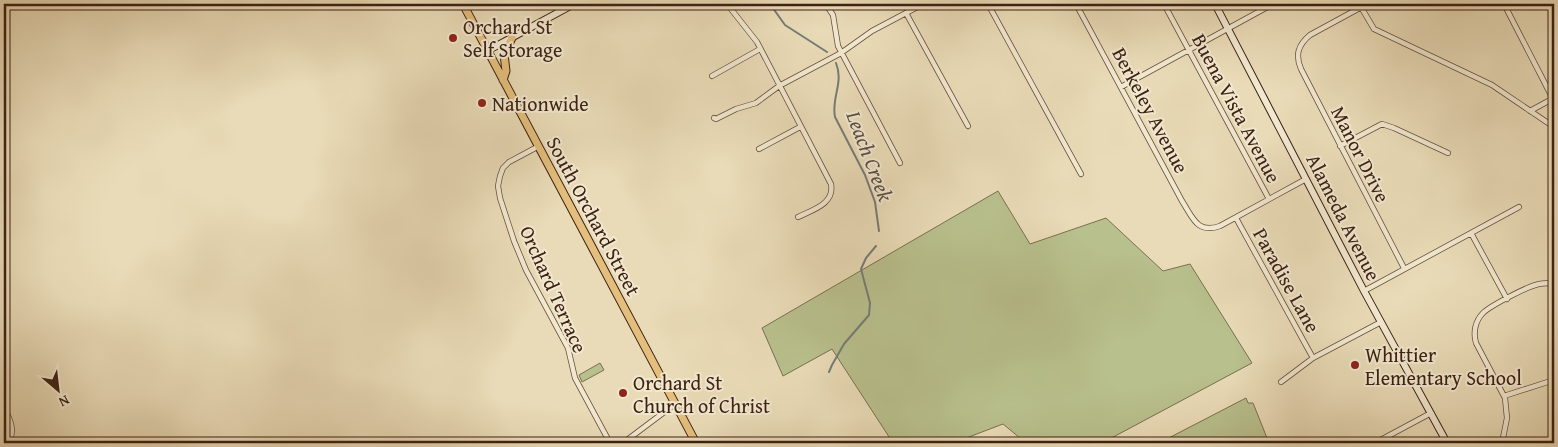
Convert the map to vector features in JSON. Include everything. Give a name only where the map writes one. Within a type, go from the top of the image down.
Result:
[{"type":"main road","name":"South Orchard Street","points":[[463,4],[696,443]]},
{"type":"main road","points":[[503,80],[506,70],[504,54],[512,38]]},
{"type":"street","points":[[488,51],[574,4]]},
{"type":"street","points":[[728,4],[754,37],[831,184],[832,192],[826,203],[798,217]]},
{"type":"street","points":[[823,4],[830,9],[834,22],[836,41],[841,53],[900,163]]},
{"type":"street","points":[[830,9],[837,4]]},
{"type":"street","points":[[714,118],[716,119],[745,105],[756,103],[779,86],[841,53],[872,31],[923,4]]},
{"type":"street","points":[[988,4],[1081,174]]},
{"type":"street","name":"Berkeley Avenue","points":[[1076,4],[1194,220],[1203,228],[1216,228],[1236,218]]},
{"type":"street","name":"Buena Vista Avenue","points":[[1164,4],[1269,199]]},
{"type":"street","name":"Alameda Avenue","points":[[1215,4],[1364,291],[1447,443]]},
{"type":"street","points":[[1121,87],[1272,4]]},
{"type":"street","points":[[1367,4],[1361,7],[1374,29],[1492,85],[1554,127]]},
{"type":"street","points":[[1504,4],[1554,99],[1530,111]]},
{"type":"street","name":"Manor Drive","points":[[1361,7],[1310,35],[1302,42],[1297,58],[1340,146],[1404,268]]},
{"type":"street","points":[[906,13],[968,126]]},
{"type":"street","points":[[712,76],[760,49]]},
{"type":"street","points":[[1340,146],[1382,124],[1448,153]]},
{"type":"street","points":[[760,149],[800,127]]},
{"type":"street","name":"Orchard Terrace","points":[[538,146],[509,162],[503,168],[498,186],[500,198],[526,270],[568,348],[573,374],[610,443]]},
{"type":"street","points":[[1236,218],[1306,179]]},
{"type":"street","points":[[1364,291],[1519,207]]},
{"type":"street","name":"Paradise Lane","points":[[1236,218],[1313,358]]},
{"type":"street","points":[[1472,233],[1507,299]]},
{"type":"street","points":[[1502,443],[1507,410],[1504,396],[1479,349],[1474,333],[1476,324],[1484,312],[1507,299],[1537,284],[1554,284]]},
{"type":"street","points":[[1281,382],[1313,358],[1381,322]]},
{"type":"street","points":[[1504,396],[1554,380]]},
{"type":"street","points":[[623,443],[676,404]]},
{"type":"street","points":[[4,407],[12,424],[12,436],[8,443]]},
{"type":"street","points":[[1374,443],[1431,413]]},
{"type":"green space","points":[[998,191],[1030,244],[1106,218],[1163,271],[1190,264],[1252,363],[1102,443],[1026,443],[1003,424],[953,443],[893,443],[832,349],[783,376],[762,328]]},
{"type":"green space","points":[[600,363],[604,370],[582,382],[579,375]]},
{"type":"green space","points":[[1246,398],[1248,403],[1253,403],[1269,443],[1159,443]]},
{"type":"waterway","name":"Leach Creek","points":[[770,4],[785,25],[827,52]]},
{"type":"waterway","name":"Leach Creek","points":[[836,63],[839,77],[834,110],[835,117],[865,175],[875,202],[879,231]]},
{"type":"waterway","name":"Leach Creek","points":[[829,372],[844,344],[869,315],[870,303],[861,269],[866,258],[876,246]]},
{"type":"place","name":"Orchard St Self Storage","points":[[453,38]]},
{"type":"place","name":"Nationwide","points":[[482,103]]},
{"type":"place","name":"Whittier Elementary School","points":[[1355,365]]},
{"type":"place","name":"Orchard St Church of Christ","points":[[623,393]]}]
